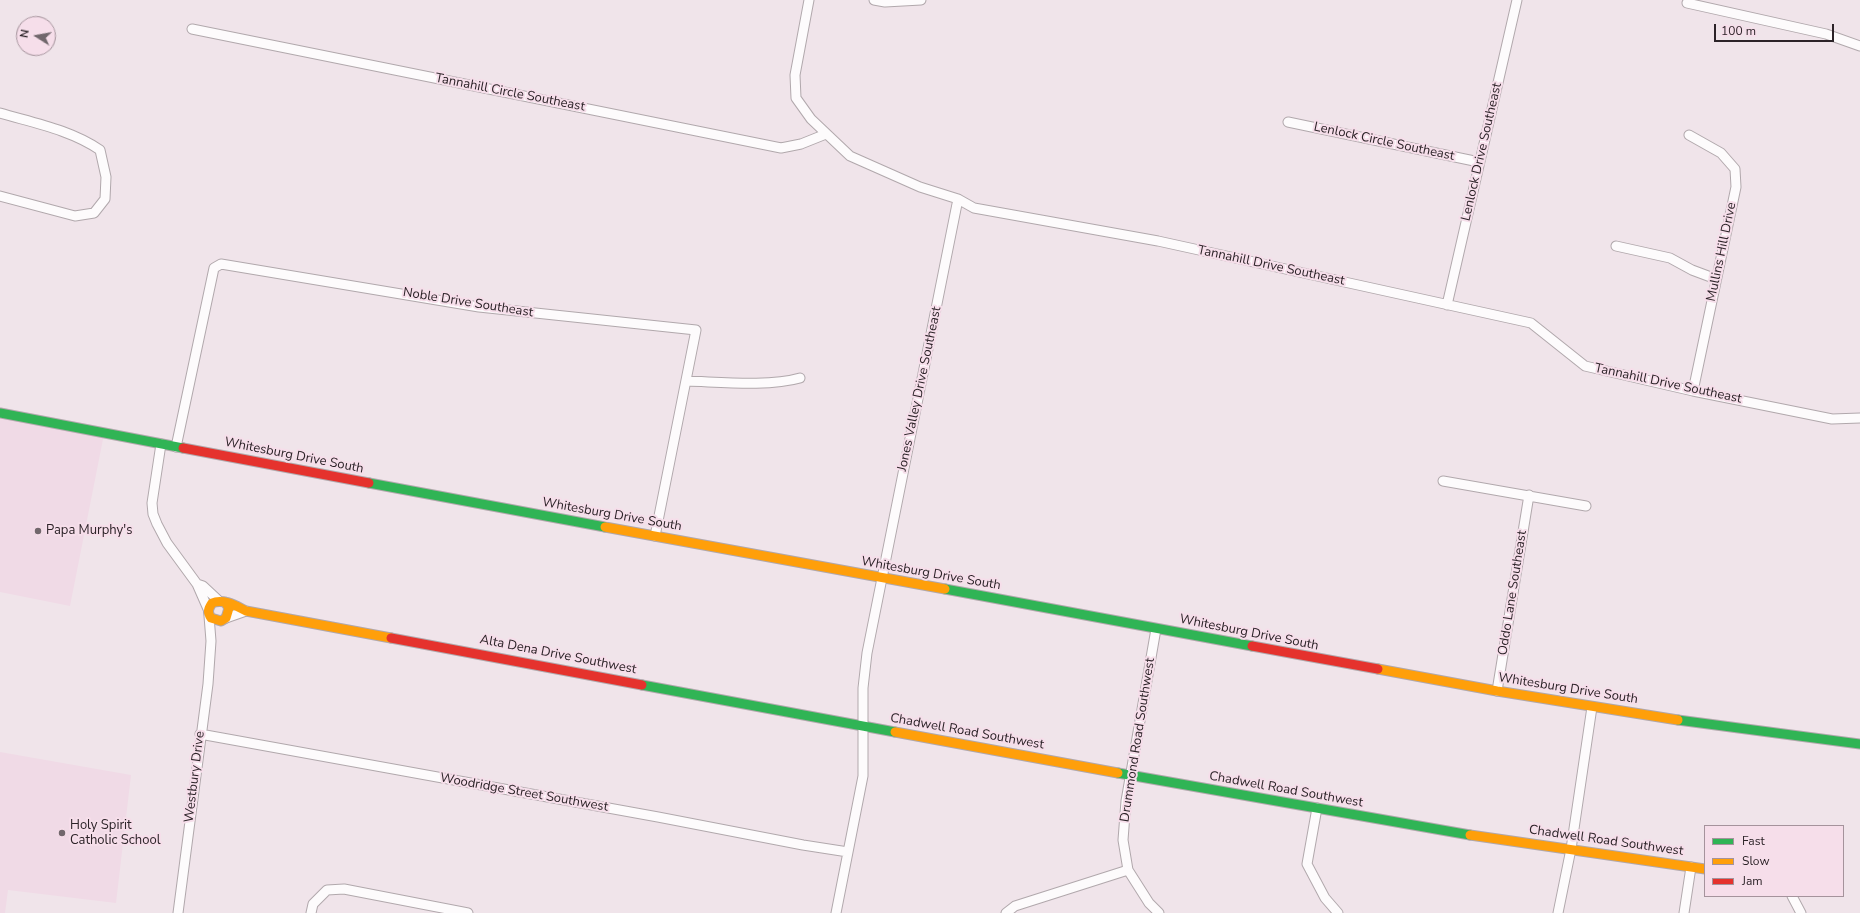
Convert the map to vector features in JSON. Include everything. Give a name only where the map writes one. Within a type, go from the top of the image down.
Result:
[{"type":"main road","name":"Whitesburg Drive South","points":[[0,413],[881,578],[1497,691],[1592,707],[1860,744]]},
{"type":"main road","name":"Alta Dena Drive Southwest","points":[[221,601],[246,612],[864,727]]},
{"type":"main road","points":[[221,601],[229,608],[224,619],[214,620],[209,612],[212,603],[221,601]]},
{"type":"main road","name":"Chadwell Road Southwest","points":[[864,727],[1445,831],[1704,869]]},
{"type":"street","name":"Tannahill Drive Southeast","points":[[809,0],[795,75],[796,98],[811,119],[850,156],[920,187],[958,199],[974,208],[1158,242],[1531,323],[1585,366],[1693,391],[1832,419],[1860,418]]},
{"type":"street","points":[[874,0],[885,2],[921,0]]},
{"type":"street","name":"Lenlock Drive Southeast","points":[[1447,305],[1517,0]]},
{"type":"street","points":[[1687,3],[1826,34],[1860,46]]},
{"type":"street","name":"Tannahill Circle Southeast","points":[[192,29],[781,148],[801,144],[826,134]]},
{"type":"street","points":[[0,113],[58,130],[84,140],[100,150],[106,178],[105,199],[94,213],[75,216],[0,196]]},
{"type":"street","name":"Lenlock Circle Southeast","points":[[1288,122],[1479,162]]},
{"type":"street","name":"Mullins Hill Drive","points":[[1689,135],[1721,153],[1735,169],[1736,187],[1693,391]]},
{"type":"street","name":"Jones Valley Drive Southeast","points":[[836,913],[863,776],[863,688],[865,667],[881,578],[958,199]]},
{"type":"street","points":[[1616,246],[1670,258],[1692,270],[1716,279]]},
{"type":"street","name":"Noble Drive Southeast","points":[[176,447],[214,268],[221,264],[479,307],[696,330],[655,536]]},
{"type":"street","points":[[687,381],[754,382],[792,380],[800,378]]},
{"type":"street","name":"Westbury Drive","points":[[161,444],[152,504],[153,514],[167,543],[198,584],[209,612],[211,641],[208,684],[200,734],[178,913]]},
{"type":"street","points":[[1443,481],[1586,506]]},
{"type":"street","name":"Oddo Lane Southeast","points":[[1497,691],[1529,495]]},
{"type":"street","name":"Westbury Drive","points":[[198,584],[203,586],[221,601]]},
{"type":"street","name":"Alta Dena Drive Southwest","points":[[224,619],[246,612]]},
{"type":"street","name":"Westbury Drive","points":[[211,641],[224,619]]},
{"type":"street","name":"Drummond Road Southwest","points":[[1156,629],[1126,801],[1123,840],[1128,870],[1149,903],[1159,913]]},
{"type":"street","points":[[1558,913],[1571,849],[1592,707]]},
{"type":"street","name":"Woodridge Street Southwest","points":[[200,734],[848,852]]},
{"type":"street","points":[[1317,808],[1307,864],[1324,898],[1338,913]]},
{"type":"street","points":[[1684,913],[1691,867]]},
{"type":"street","points":[[1006,913],[1015,906],[1128,870]]},
{"type":"street","points":[[311,913],[313,904],[327,890],[344,889],[468,913]]},
{"type":"street","points":[[1793,897],[1802,913]]},
{"type":"shaded area","points":[[0,407],[105,429],[70,606],[0,592]]},
{"type":"shaded area","name":"Holy Spirit Catholic School","points":[[0,752],[131,775],[116,903],[8,890],[5,913],[0,913]]},
{"type":"traffic: fast","points":[[0,413],[183,448]]},
{"type":"traffic: fast","points":[[369,483],[605,527]]},
{"type":"traffic: fast","points":[[945,589],[1252,646]]},
{"type":"traffic: fast","points":[[642,685],[895,732]]},
{"type":"traffic: fast","points":[[1678,720],[1860,744]]},
{"type":"traffic: fast","points":[[1118,773],[1470,835]]},
{"type":"traffic: slow","points":[[605,527],[945,589]]},
{"type":"traffic: slow","points":[[225,602],[229,608],[226,618],[221,621],[211,618],[209,609],[212,603],[221,601],[225,602],[229,603],[246,611],[391,638]]},
{"type":"traffic: slow","points":[[1378,669],[1497,691],[1678,720]]},
{"type":"traffic: slow","points":[[895,732],[1118,773]]},
{"type":"traffic: slow","points":[[1470,835],[1704,869]]},
{"type":"traffic: jam","points":[[183,448],[369,483]]},
{"type":"traffic: jam","points":[[391,638],[642,685]]},
{"type":"traffic: jam","points":[[1252,646],[1378,669]]},
{"type":"place","name":"Papa Murphy's","points":[[38,531]]},
{"type":"place","name":"Holy Spirit Catholic School","points":[[62,833]]}]
